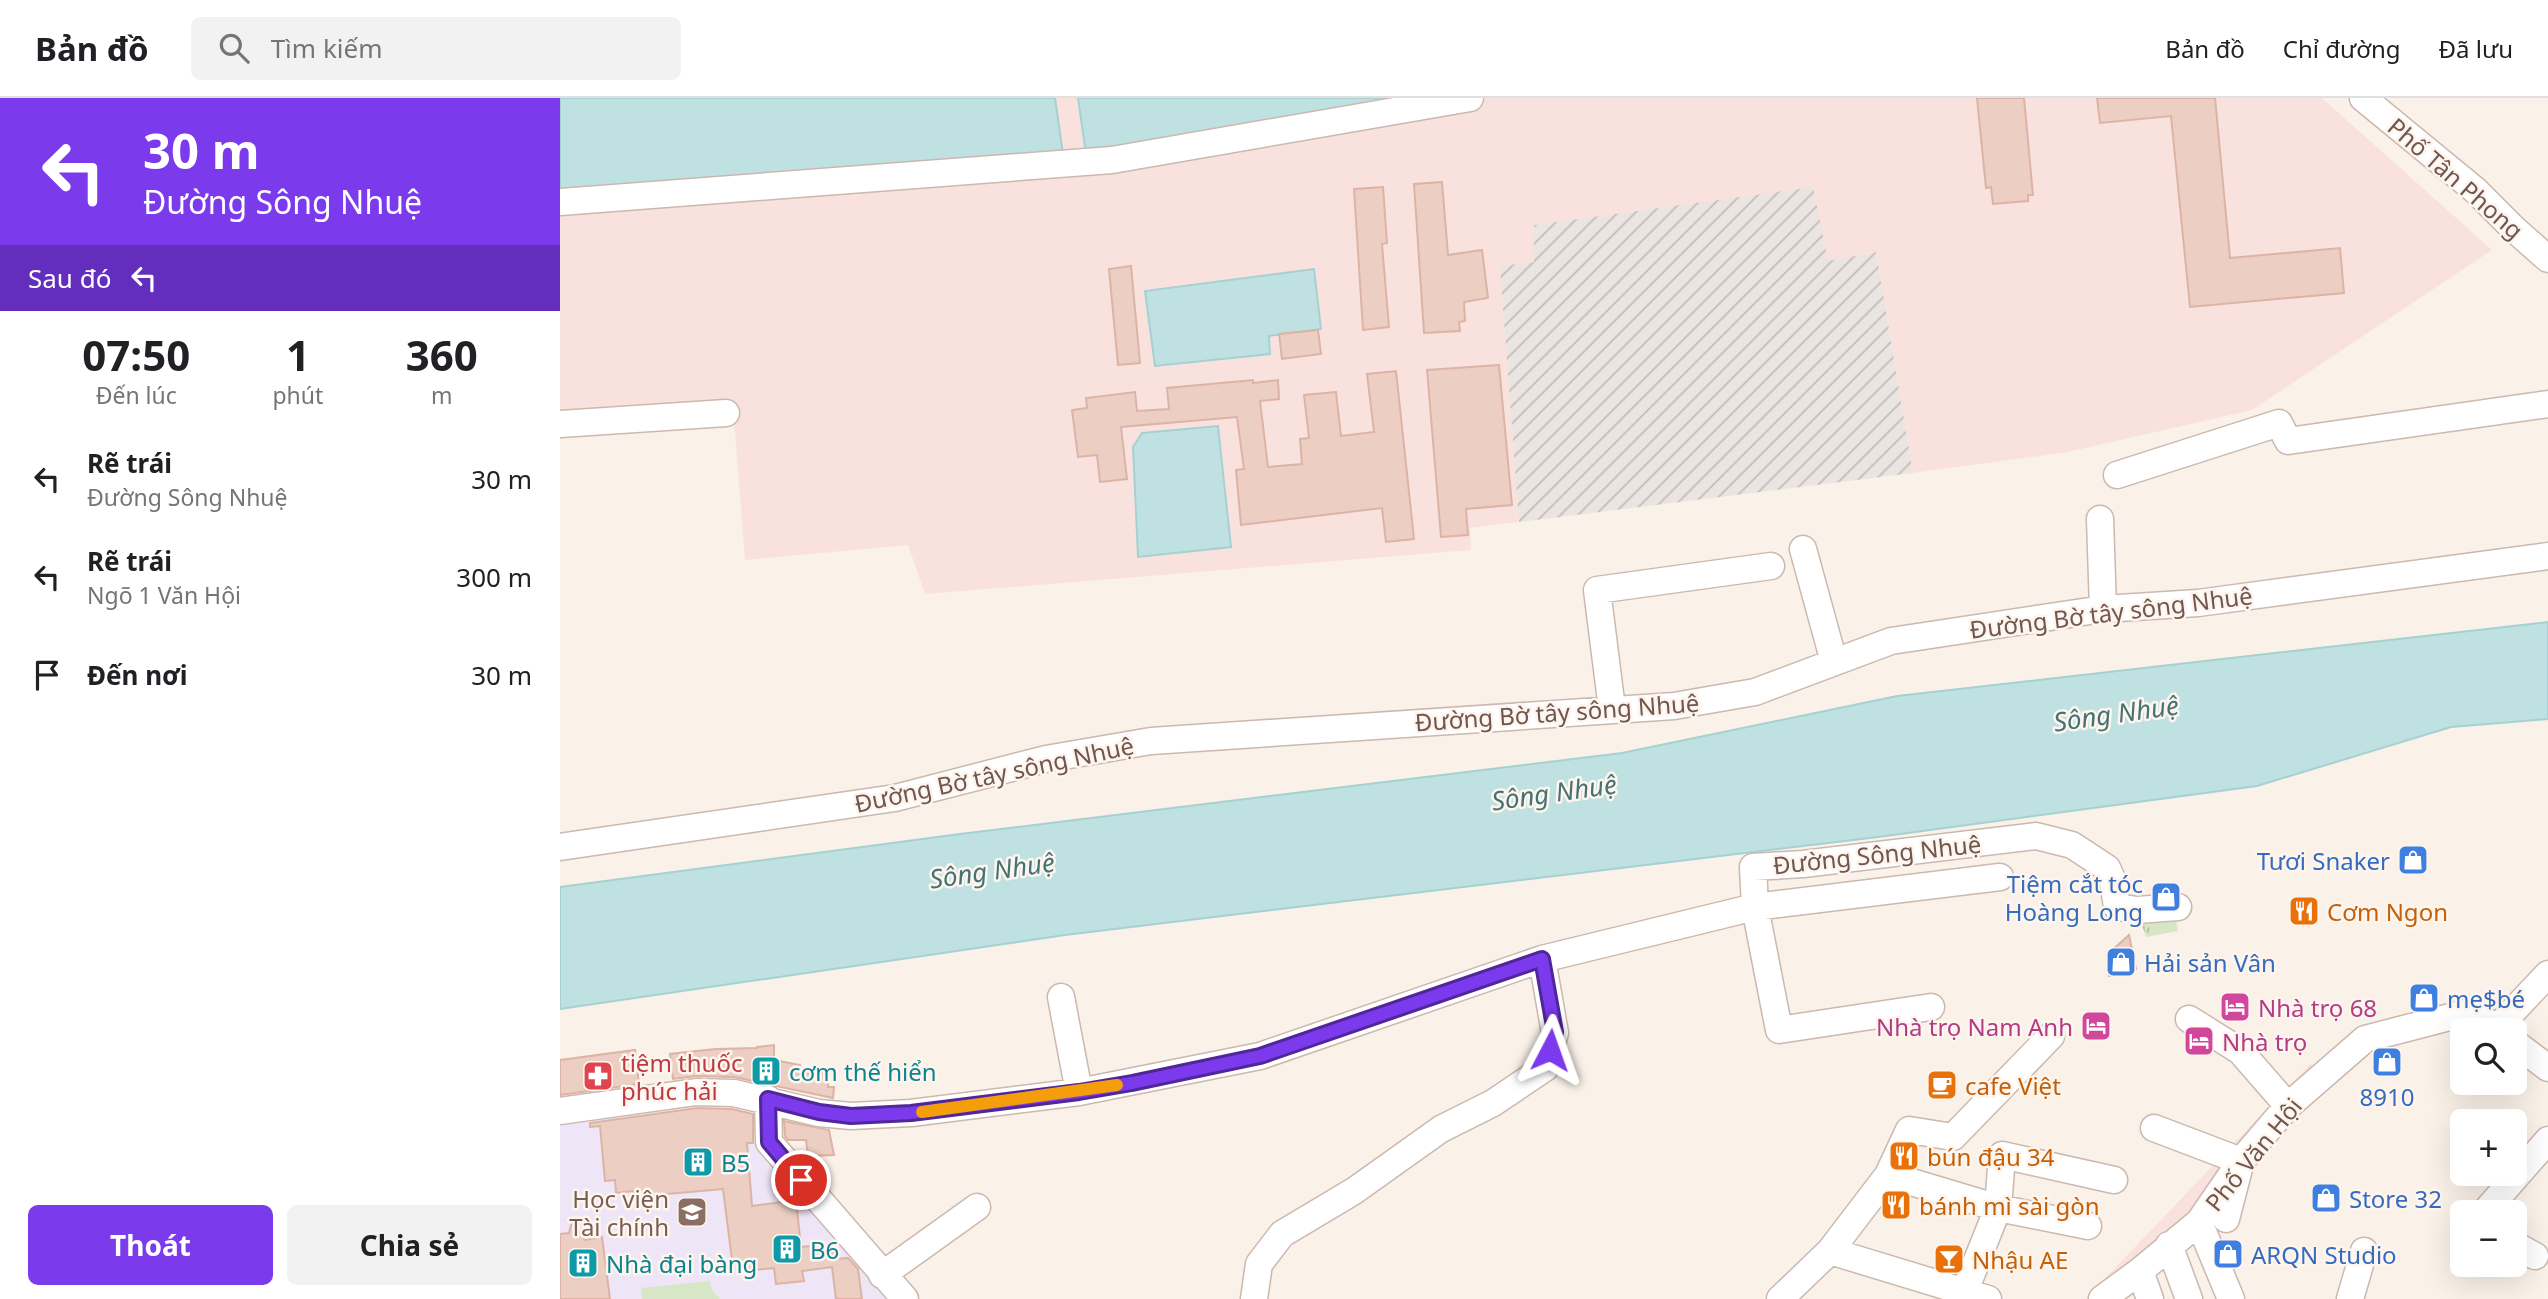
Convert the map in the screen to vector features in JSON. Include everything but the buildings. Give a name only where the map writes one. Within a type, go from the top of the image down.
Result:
[{"type":"street","points":[[560,202],[1111,160],[1469,98]]},
{"type":"street","name":"Phố Tân Phong","points":[[2364,98],[2475,190],[2548,259]]},
{"type":"street","points":[[2117,475],[2279,423],[2288,441],[2548,404]]},
{"type":"street","points":[[560,424],[726,413]]},
{"type":"street","points":[[2100,519],[2103,609]]},
{"type":"street","points":[[1804,550],[1834,662]]},
{"type":"street","name":"Đường Bờ tây sông Nhuệ","points":[[560,847],[895,798],[1046,759],[1151,741],[1674,706],[1755,692],[1891,641],[2103,609],[2198,603],[2548,556]]},
{"type":"street","points":[[1612,709],[1597,590],[1771,566]]},
{"type":"street","name":"Đường Sông Nhuệ","points":[[560,1111],[696,1092],[734,1093],[819,1112],[851,1116],[911,1113],[1079,1092],[1260,1056],[1534,962],[1755,907],[1753,867],[1803,864],[2036,836],[2072,845],[2106,868],[2113,881],[2117,907],[2137,910],[2178,906]]},
{"type":"street","points":[[1931,1007],[1779,1030],[1755,907],[2000,877]]},
{"type":"street","points":[[1254,1299],[1259,1264],[1282,1234],[1354,1191],[1441,1129],[1493,1103],[1545,1068],[1555,1032],[1534,962]]},
{"type":"street","points":[[2515,1018],[2548,974]]},
{"type":"street","points":[[1061,996],[1079,1092]]},
{"type":"street","name":"Phố Văn Hội","points":[[2102,1299],[2199,1222],[2241,1161],[2288,1106],[2365,1039],[2473,1011],[2482,1018]]},
{"type":"street","points":[[2189,1019],[2240,1051],[2288,1106]]},
{"type":"street","points":[[1780,1299],[1830,1251],[1888,1175],[1909,1130],[1953,1137],[2051,1036]]},
{"type":"street","points":[[2527,1052],[2548,1068]]},
{"type":"street","points":[[768,1099],[769,1142],[905,1299]]},
{"type":"street","points":[[2154,1128],[2241,1161],[2226,1219]]},
{"type":"street","points":[[2495,1200],[2548,1140]]},
{"type":"street","points":[[1830,1251],[1976,1296],[1998,1208],[2002,1155],[2114,1180]]},
{"type":"street","points":[[1888,1175],[1998,1208],[2088,1226]]},
{"type":"street","points":[[882,1275],[977,1207]]},
{"type":"street","points":[[2199,1222],[2231,1299]]},
{"type":"street","points":[[2169,1245],[2189,1299]]},
{"type":"street","points":[[2350,1299],[2364,1251]]},
{"type":"street","points":[[2140,1271],[2150,1299]]},
{"type":"shaded area","points":[[560,98],[2322,98],[2492,250],[2252,410],[2068,452],[1913,473],[1876,252],[1828,262],[1534,263],[1501,266],[1519,522],[1470,528],[1471,550],[925,594],[908,545],[745,560],[733,406],[560,417]]},
{"type":"shaded area","points":[[1813,187],[1828,261],[1876,252],[1913,473],[1519,522],[1500,266],[1534,262],[1534,225]]},
{"type":"shaded area","points":[[2311,1063],[2326,1083],[2118,1299],[2091,1293]]},
{"type":"shaded area","name":"Học viện Tài chính","points":[[638,1107],[642,1143],[763,1144],[904,1299],[560,1299],[560,1117]]},
{"type":"green space","points":[[2174,911],[2178,931],[2146,937],[2138,913]]},
{"type":"green space","points":[[710,1281],[712,1290],[720,1299],[642,1299],[641,1288]]},
{"type":"water","points":[[560,98],[1055,98],[1063,154],[560,189]]},
{"type":"water","points":[[1078,98],[1428,98],[1086,154]]},
{"type":"water","points":[[1314,269],[1321,329],[1269,336],[1270,354],[1155,366],[1145,291]]},
{"type":"water","points":[[1218,426],[1231,547],[1138,557],[1133,447],[1142,433]]},
{"type":"water","name":"Sông Nhuệ","points":[[2548,622],[2548,719],[2451,727],[2257,786],[1878,837],[1065,935],[560,1009],[560,887],[960,834],[1622,753],[1897,696]]},
{"type":"slow traffic","points":[[922,1112],[1117,1085]]},
{"type":"place","name":"Tươi Snaker","points":[[2413,860]]},
{"type":"place","name":"Tiệm cắt tóc Hoàng Long","points":[[2166,897]]},
{"type":"place","name":"Cơm Ngon","points":[[2304,911]]},
{"type":"place","name":"Hải sản Vân","points":[[2121,962]]},
{"type":"place","name":"mẹ$bé","points":[[2424,998]]},
{"type":"place","name":"Nhà trọ 68","points":[[2235,1007]]},
{"type":"place","name":"Nhà trọ Nam Anh","points":[[2096,1026]]},
{"type":"place","name":"Nhà trọ","points":[[2199,1041]]},
{"type":"place","name":"8910","points":[[2387,1062]]},
{"type":"place","name":"cơm thế hiển","points":[[766,1071]]},
{"type":"place","name":"tiệm thuốc phúc hải","points":[[598,1076]]},
{"type":"place","name":"cafe Việt","points":[[1942,1085]]},
{"type":"place","name":"bún đậu 34","points":[[1904,1156]]},
{"type":"place","name":"B5","points":[[698,1162]]},
{"type":"place","name":"Store 32","points":[[2326,1198]]},
{"type":"place","name":"bánh mì sài gòn","points":[[1896,1205]]},
{"type":"place","name":"Học viện Tài chính","points":[[692,1212]]},
{"type":"place","name":"B6","points":[[787,1249]]},
{"type":"place","name":"ARQN Studio","points":[[2228,1254]]},
{"type":"place","name":"Nhậu AE","points":[[1949,1259]]},
{"type":"place","name":"Nhà đại bàng","points":[[583,1263]]},
{"type":"route","points":[[801,1180],[769,1142],[768,1099],[819,1112],[851,1116],[911,1113],[1132,1083],[1260,1056],[1542,959],[1555,1032],[1550,1050]]}]
